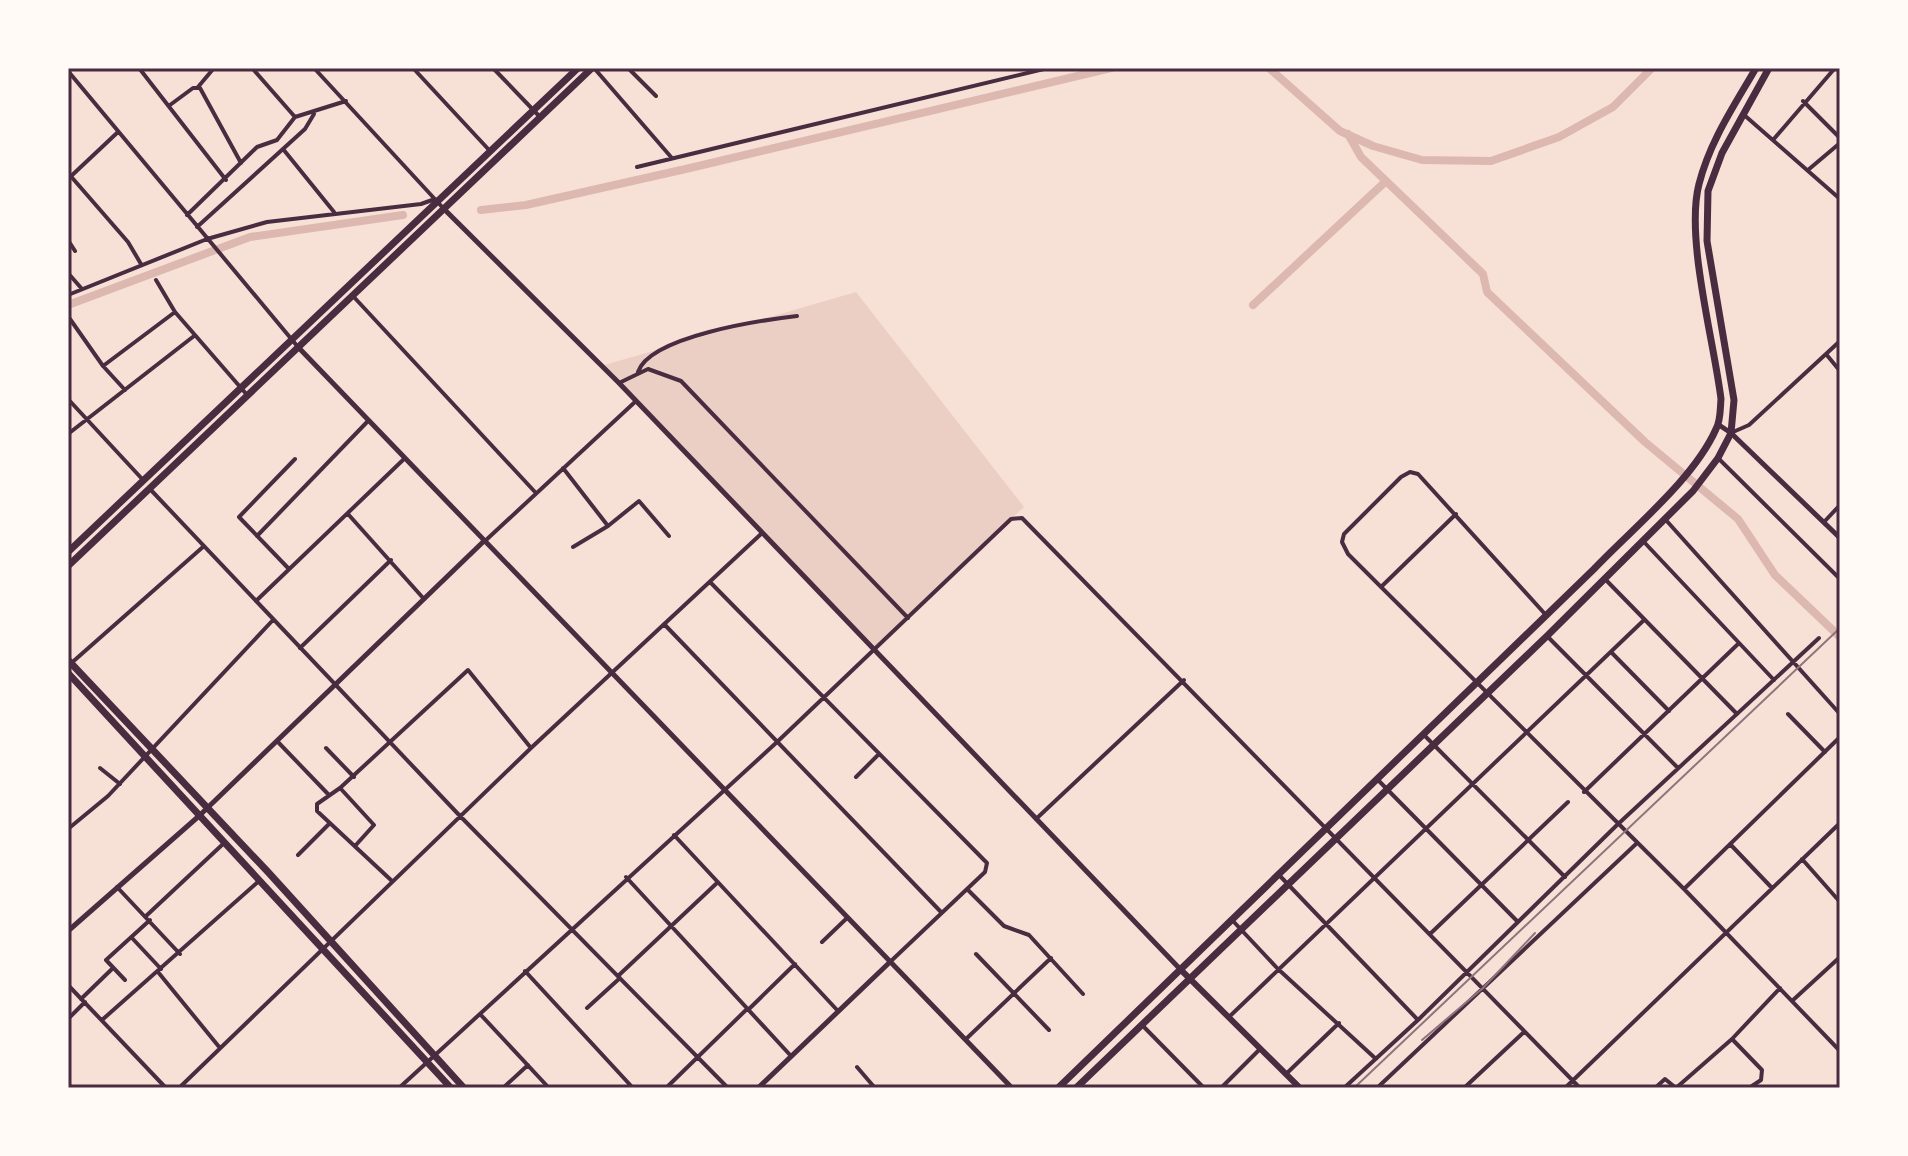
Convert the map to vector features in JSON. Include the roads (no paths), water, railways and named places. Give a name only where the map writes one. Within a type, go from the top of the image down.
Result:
[{"type":"main road","points":[[1058,1088],[1280,876],[1546,614],[1679,480],[1719,425],[1721,399],[1697,232],[1698,187],[1712,144],[1756,68]]},
{"type":"main road","points":[[1076,1088],[1335,836],[1547,636],[1693,491],[1718,458],[1731,433],[1734,400],[1732,373],[1707,241],[1708,191],[1742,113],[1769,68]]},
{"type":"main road","points":[[68,566],[147,485],[497,159],[587,69]]},
{"type":"main road","points":[[350,294],[436,200],[538,115]]},
{"type":"main road","points":[[68,552],[147,485]]},
{"type":"main road","points":[[69,663],[149,753],[199,816],[451,1088]]},
{"type":"main road","points":[[68,673],[284,889],[464,1088]]},
{"type":"main road","points":[[275,897],[284,889]]},
{"type":"main road","points":[[1180,969],[1300,1088]]},
{"type":"street","points":[[139,68],[226,180]]},
{"type":"street","points":[[170,105],[198,87],[214,68]]},
{"type":"street","points":[[252,68],[295,117]]},
{"type":"street","points":[[314,68],[444,209],[619,383],[1180,969]]},
{"type":"street","points":[[413,68],[497,159]]},
{"type":"street","points":[[493,68],[538,115]]},
{"type":"street","points":[[628,68],[656,96]]},
{"type":"street","points":[[637,167],[1048,68]]},
{"type":"street","points":[[1773,140],[1803,101],[1835,68]]},
{"type":"street","points":[[587,69],[671,157]]},
{"type":"street","points":[[68,71],[296,343],[368,421],[1012,1088]]},
{"type":"street","points":[[198,87],[241,164]]},
{"type":"street","points":[[187,215],[257,147],[277,140],[295,117],[314,114],[346,101]]},
{"type":"street","points":[[1803,101],[1840,141],[1808,171]]},
{"type":"street","points":[[1742,113],[1840,199]]},
{"type":"street","points":[[197,227],[310,123],[314,114]]},
{"type":"street","points":[[118,132],[69,176],[128,242],[141,264]]},
{"type":"street","points":[[283,149],[334,212]]},
{"type":"street","points":[[68,295],[141,264],[267,222],[436,200]]},
{"type":"street","points":[[68,240],[75,251]]},
{"type":"street","points":[[68,273],[82,289]]},
{"type":"street","points":[[156,280],[175,312],[245,393]]},
{"type":"street","points":[[350,294],[535,492]]},
{"type":"street","points":[[103,366],[175,312]]},
{"type":"street","points":[[638,372],[640,365],[657,353],[686,340],[736,325],[797,316]]},
{"type":"street","points":[[70,319],[103,366],[125,390]]},
{"type":"street","points":[[68,434],[194,336]]},
{"type":"street","points":[[1731,433],[1749,425],[1840,341]]},
{"type":"street","points":[[1826,354],[1837,363],[1840,371]]},
{"type":"street","points":[[619,383],[648,369],[681,381],[908,618]]},
{"type":"street","points":[[68,399],[460,816],[728,1088]]},
{"type":"street","points":[[68,931],[199,816],[535,492],[636,401]]},
{"type":"street","points":[[257,536],[368,421]]},
{"type":"street","points":[[1719,425],[1840,538]]},
{"type":"street","points":[[1718,458],[1840,579]]},
{"type":"street","points":[[289,569],[240,515],[295,459]]},
{"type":"street","points":[[256,601],[404,459]]},
{"type":"street","points":[[563,468],[608,526]]},
{"type":"street","points":[[1546,614],[1418,474],[1410,472],[1344,534],[1342,542],[1348,554],[1486,695],[1684,889],[1840,1051]]},
{"type":"street","points":[[573,547],[608,526],[639,501],[669,536]]},
{"type":"street","points":[[1824,522],[1840,505]]},
{"type":"street","points":[[348,513],[424,599]]},
{"type":"street","points":[[1381,587],[1456,514]]},
{"type":"street","points":[[399,1088],[626,877],[776,743],[1011,519],[1022,518],[1184,680],[1580,1088]]},
{"type":"street","points":[[1665,519],[1840,714]]},
{"type":"street","points":[[179,1088],[531,748],[761,534]]},
{"type":"street","points":[[1643,541],[1774,680]]},
{"type":"street","points":[[69,663],[204,546]]},
{"type":"street","points":[[300,648],[391,560]]},
{"type":"street","points":[[1604,578],[1701,681],[1737,714]]},
{"type":"street","points":[[710,582],[987,863],[988,868],[758,1088]]},
{"type":"street","points":[[68,829],[120,784],[274,619]]},
{"type":"street","points":[[1229,1018],[1643,621]]},
{"type":"street","points":[[664,624],[776,743],[905,871],[941,912]]},
{"type":"street","points":[[1547,636],[1678,768]]},
{"type":"street","points":[[1344,1088],[1468,972],[1617,825],[1819,638]]},
{"type":"street","points":[[1584,792],[1738,644]]},
{"type":"street","points":[[1611,652],[1669,711]]},
{"type":"street","points":[[393,881],[315,808],[329,794],[354,777],[468,670],[531,748]]},
{"type":"street","points":[[1036,819],[1184,680]]},
{"type":"street","points":[[1788,714],[1825,752]]},
{"type":"street","points":[[1423,733],[1565,877]]},
{"type":"street","points":[[1684,889],[1840,737]]},
{"type":"street","points":[[277,741],[329,794]]},
{"type":"street","points":[[326,748],[354,777]]},
{"type":"street","points":[[856,777],[879,754]]},
{"type":"street","points":[[100,768],[120,784]]},
{"type":"street","points":[[1377,779],[1518,922]]},
{"type":"street","points":[[340,788],[374,825],[355,846]]},
{"type":"street","points":[[1430,934],[1568,802]]},
{"type":"street","points":[[298,855],[330,823]]},
{"type":"street","points":[[1565,1088],[1840,823]]},
{"type":"street","points":[[674,835],[838,1011]]},
{"type":"street","points":[[125,980],[106,960],[132,938],[148,918],[225,843]]},
{"type":"street","points":[[1377,1088],[1636,844]]},
{"type":"street","points":[[1730,844],[1772,888]]},
{"type":"street","points":[[1802,859],[1840,902]]},
{"type":"street","points":[[1280,876],[1418,1020]]},
{"type":"street","points":[[626,877],[791,1056]]},
{"type":"street","points":[[102,1020],[259,881]]},
{"type":"street","points":[[587,1008],[718,882]]},
{"type":"street","points":[[117,887],[180,954]]},
{"type":"street","points":[[967,889],[1004,926],[1029,935],[1083,994]]},
{"type":"street","points":[[822,942],[847,918]]},
{"type":"street","points":[[1233,921],[1278,969],[1376,1059]]},
{"type":"street","points":[[132,938],[220,1048]]},
{"type":"street","points":[[976,954],[1049,1030]]},
{"type":"street","points":[[1792,1001],[1840,957]]},
{"type":"street","points":[[966,1039],[1051,958]]},
{"type":"street","points":[[666,1088],[795,964]]},
{"type":"street","points":[[68,1019],[113,968]]},
{"type":"street","points":[[525,971],[633,1088]]},
{"type":"street","points":[[68,985],[166,1088]]},
{"type":"street","points":[[1655,1088],[1665,1079],[1676,1088],[1732,1039],[1780,988]]},
{"type":"street","points":[[480,1014],[549,1088]]},
{"type":"street","points":[[1286,1074],[1339,1023]]},
{"type":"street","points":[[1142,1025],[1204,1088]]},
{"type":"street","points":[[1464,1088],[1524,1032]]},
{"type":"street","points":[[1732,1039],[1762,1070],[1761,1080],[1749,1088]]},
{"type":"street","points":[[1221,1088],[1260,1049]]},
{"type":"street","points":[[503,1088],[528,1065]]},
{"type":"street","points":[[857,1067],[875,1088]]},
{"type":"waterway","points":[[481,210],[526,205],[1111,68]]},
{"type":"waterway","points":[[1269,68],[1340,131],[1373,146],[1422,160],[1491,161],[1559,137],[1613,107],[1652,68]]},
{"type":"waterway","points":[[1348,134],[1361,157],[1483,274],[1487,292],[1645,442],[1738,519],[1775,575],[1840,637]]},
{"type":"waterway","points":[[1253,305],[1385,182]]},
{"type":"waterway","points":[[68,305],[250,237],[403,215]]},
{"type":"railway","points":[[1354,1088],[1840,628]]},
{"type":"railway","points":[[1422,1040],[1483,988],[1535,933]]}]
